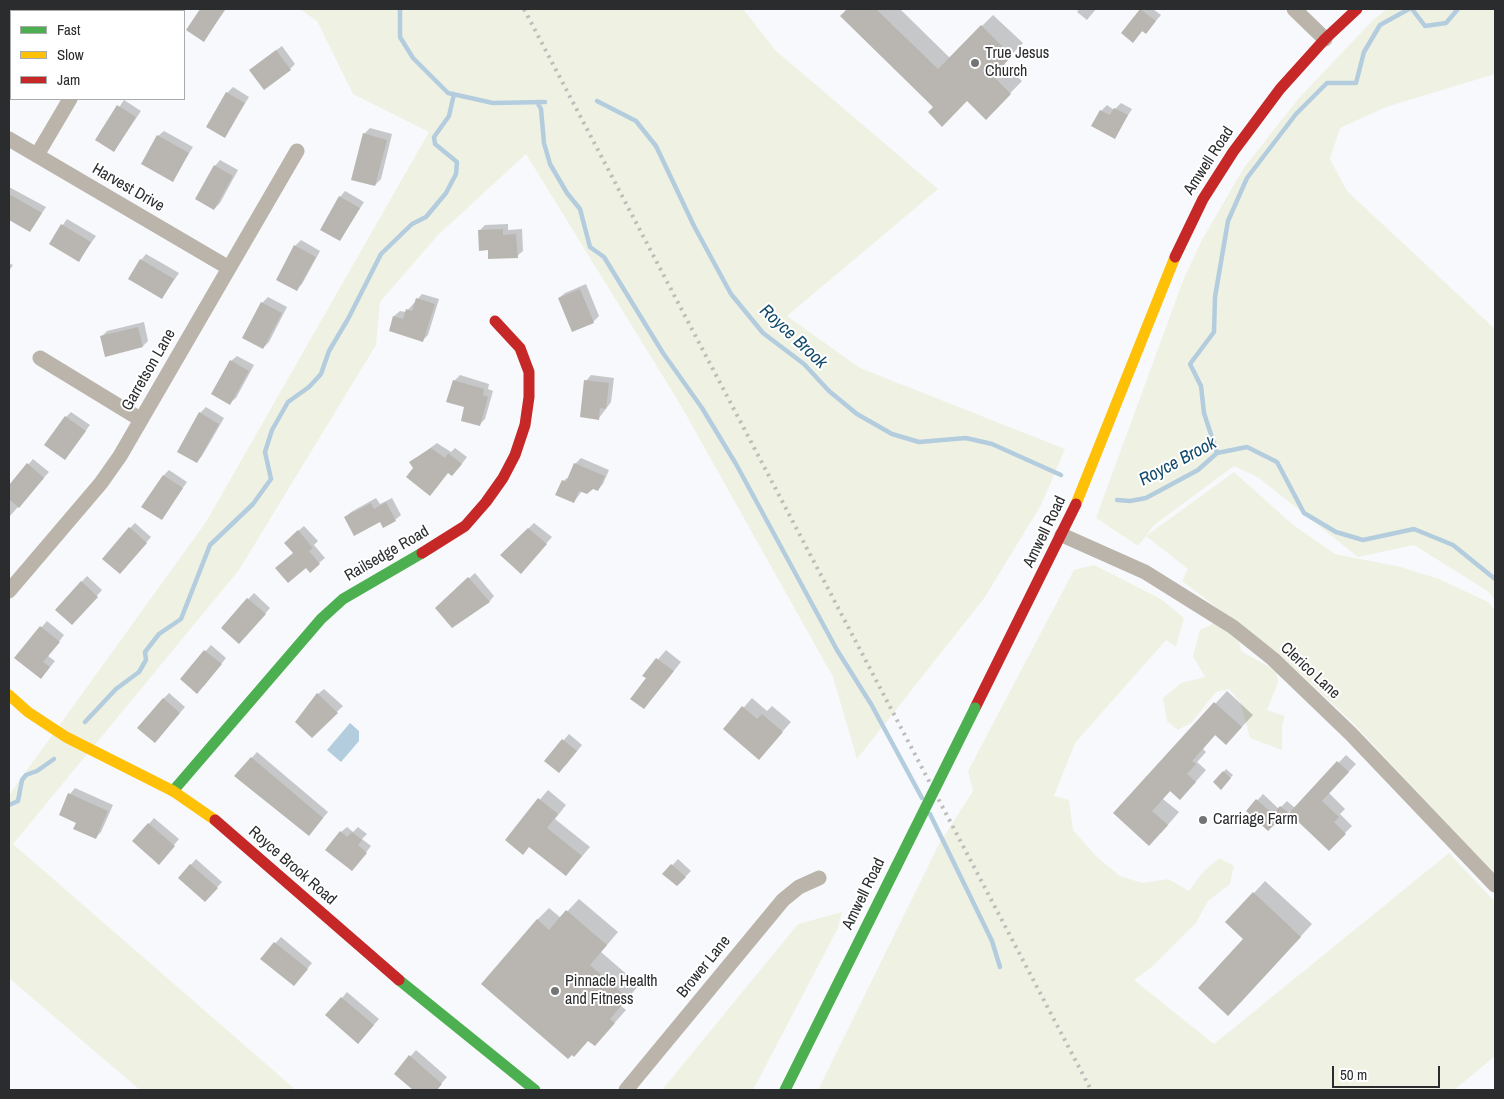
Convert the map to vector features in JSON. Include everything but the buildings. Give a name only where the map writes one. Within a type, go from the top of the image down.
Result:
[{"type":"street","points":[[1294,9],[1325,39]]},
{"type":"street","name":"Amwell Road","points":[[786,1090],[1062,535],[1096,459],[1165,277],[1203,199],[1257,118],[1280,89],[1325,39],[1357,9]]},
{"type":"street","points":[[37,155],[69,100]]},
{"type":"street","name":"Harvest Drive","points":[[9,139],[229,268]]},
{"type":"street","name":"Garretson Lane","points":[[9,591],[101,483],[297,151]]},
{"type":"street","name":"Railsedge Road","points":[[174,791],[321,619],[351,594],[440,543],[464,526],[486,502],[503,478],[515,455],[525,425],[529,397],[529,372],[520,348],[495,321]]},
{"type":"street","points":[[40,358],[140,419]]},
{"type":"street","name":"Clerico Lane","points":[[1062,535],[1144,572],[1234,627],[1273,659],[1351,734],[1495,885]]},
{"type":"street","name":"Royce Brook Road","points":[[9,695],[28,712],[66,737],[174,791],[205,812],[439,1014],[535,1090]]},
{"type":"street","name":"Brower Lane","points":[[626,1090],[782,900],[799,887],[819,878]]},
{"type":"shaded area","points":[[300,9],[743,9],[775,50],[938,189],[787,316],[860,368],[1065,449],[1041,505],[985,597],[857,759],[833,677],[680,404],[526,154],[438,235],[380,302],[376,345],[239,570],[13,844],[296,1090],[140,1090],[9,978],[9,795],[206,522],[429,132],[353,94],[317,21]]},
{"type":"shaded area","points":[[1387,9],[1495,9],[1495,74],[1386,107],[1340,128],[1330,159],[1347,191],[1495,329],[1495,601],[1489,592],[1414,545],[1358,557],[1259,478],[1234,466],[1154,525],[1138,546],[1096,518],[1184,278],[1202,240],[1243,169],[1299,98],[1373,20]]},
{"type":"shaded area","points":[[1234,472],[1292,524],[1335,554],[1401,567],[1439,579],[1488,602],[1495,610],[1495,875],[1351,721],[1281,656],[1182,581],[1188,569],[1146,536]]},
{"type":"shaded area","points":[[1094,565],[1161,599],[1184,618],[1176,647],[1166,640],[1075,743],[1054,796],[1069,800],[1073,830],[1097,857],[1120,876],[1142,883],[1168,879],[1189,891],[1202,873],[1219,858],[1234,866],[1230,884],[1208,901],[1196,923],[1153,966],[1134,980],[1214,1044],[1449,853],[1495,902],[1495,1056],[1454,1090],[818,1090],[939,844],[973,791],[968,771],[1074,570]]},
{"type":"shaded area","points":[[1215,623],[1238,638],[1241,651],[1276,671],[1278,683],[1267,710],[1285,716],[1282,726],[1282,750],[1250,738],[1240,702],[1229,689],[1216,692],[1192,722],[1178,730],[1167,721],[1163,698],[1181,683],[1205,677],[1193,656],[1200,630]]},
{"type":"shaded area","points":[[842,912],[838,928],[753,1090],[662,1090],[798,924]]},
{"type":"water","points":[[350,723],[359,731],[359,741],[341,762],[327,750]]},
{"type":"waterway","name":"Royce Brook","points":[[400,9],[400,37],[413,58],[448,93],[493,103],[545,102]]},
{"type":"waterway","points":[[1217,453],[1204,413],[1201,386],[1190,364],[1214,332],[1215,297],[1228,221],[1247,178],[1296,114],[1327,83],[1356,83],[1364,52],[1380,25],[1409,9]]},
{"type":"waterway","points":[[1412,9],[1425,26],[1446,23],[1458,9]]},
{"type":"waterway","points":[[85,722],[116,689],[139,672],[146,660],[145,652],[159,634],[181,619],[210,545],[253,504],[271,479],[265,452],[272,430],[288,402],[309,387],[321,374],[329,351],[348,319],[381,254],[412,224],[426,217],[446,193],[456,174],[457,162],[435,144],[434,137],[449,116],[454,94]]},
{"type":"waterway","name":"Royce Brook","points":[[597,101],[636,121],[656,146],[694,226],[731,294],[763,333],[804,364],[829,391],[857,414],[892,434],[919,442],[966,438],[992,444],[1061,475]]},
{"type":"waterway","points":[[537,102],[541,109],[544,143],[550,164],[567,193],[580,209],[590,247],[604,257],[663,353],[702,408],[736,464],[837,650],[871,704],[922,798]]},
{"type":"waterway","name":"Royce Brook","points":[[1117,500],[1130,501],[1146,498],[1198,470],[1217,453],[1247,447],[1277,462],[1304,513],[1336,532],[1363,540],[1414,529],[1453,545],[1495,579]]},
{"type":"waterway","points":[[9,805],[18,801],[22,780],[26,775],[37,771],[54,759]]},
{"type":"waterway","points":[[930,814],[992,941],[1000,967]]},
{"type":"railway","points":[[524,9],[1091,1090]]},
{"type":"traffic: fast","points":[[173,791],[321,619],[343,599],[422,553]]},
{"type":"traffic: fast","points":[[896,867],[975,708]]},
{"type":"traffic: fast","points":[[785,1090],[896,867]]},
{"type":"traffic: fast","points":[[399,980],[535,1090]]},
{"type":"traffic: slow","points":[[1076,504],[1175,257]]},
{"type":"traffic: slow","points":[[9,695],[28,712],[66,737],[173,791],[215,820]]},
{"type":"traffic: jam","points":[[1175,257],[1203,199],[1233,152],[1280,89],[1325,39],[1357,9]]},
{"type":"traffic: jam","points":[[422,553],[465,526],[486,502],[503,478],[515,455],[525,425],[529,397],[529,372],[520,348],[495,321]]},
{"type":"traffic: jam","points":[[975,708],[1076,504]]},
{"type":"traffic: jam","points":[[215,820],[399,980]]},
{"type":"place","name":"True Jesus Church","points":[[975,63]]},
{"type":"place","name":"Carriage Farm","points":[[1203,820]]},
{"type":"place","name":"Pinnacle Health and Fitness","points":[[555,991]]}]
